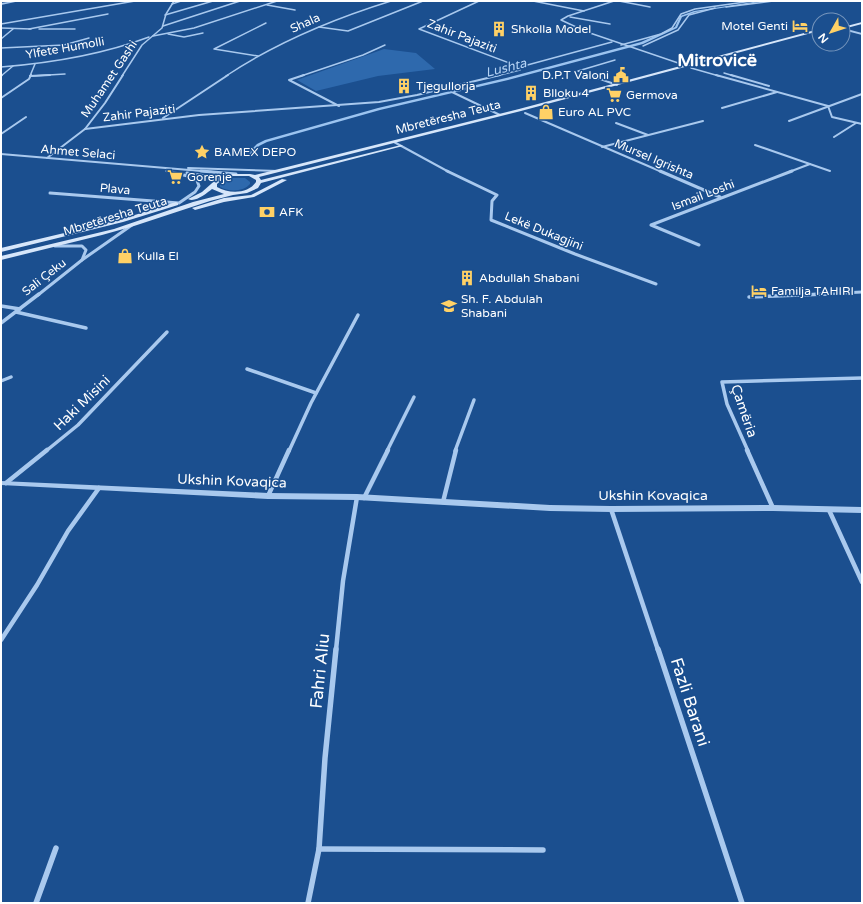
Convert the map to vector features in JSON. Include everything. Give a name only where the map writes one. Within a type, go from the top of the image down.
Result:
[{"type":"main road","points":[[851,22],[862,19]]},
{"type":"main road","points":[[851,26],[862,23]]},
{"type":"main road","name":"Mbretëresha Teuta","points":[[424,140],[811,32]]},
{"type":"main road","name":"Mbretëresha Teuta","points":[[278,171],[811,37]]},
{"type":"main road","name":"Mbretëresha Teuta","points":[[1,258],[132,225],[209,198],[254,188],[259,182],[409,144]]},
{"type":"main road","points":[[238,174],[254,177],[278,171]]},
{"type":"main road","points":[[132,225],[224,200],[252,196],[301,172]]},
{"type":"main road","name":"Mbretëresha Teuta","points":[[1,250],[121,221],[179,203],[204,193],[222,177],[238,174]]},
{"type":"main road","points":[[254,177],[259,182]]},
{"type":"main road","points":[[214,183],[214,188],[222,192],[234,193]]},
{"type":"street","points":[[1,4],[19,1]]},
{"type":"street","points":[[1,24],[135,1]]},
{"type":"street","points":[[174,1],[165,15],[163,26],[240,1]]},
{"type":"street","points":[[172,4],[182,1]]},
{"type":"street","points":[[165,15],[214,1]]},
{"type":"street","points":[[154,35],[194,28],[277,1]]},
{"type":"street","name":"Shala","points":[[161,119],[258,56],[318,27],[391,1]]},
{"type":"street","points":[[318,27],[348,31],[423,1]]},
{"type":"street","name":"Zahir Pajaziti","points":[[85,129],[161,119],[379,102],[520,70],[520,67],[419,29],[479,1]]},
{"type":"street","points":[[533,1],[584,11]]},
{"type":"street","points":[[614,1],[568,16],[561,20],[620,45],[689,67],[828,106]]},
{"type":"street","points":[[619,1],[650,7]]},
{"type":"street","points":[[620,45],[661,34],[672,28],[681,14],[695,9],[752,1]]},
{"type":"street","points":[[762,1],[768,2]]},
{"type":"street","points":[[643,46],[678,30],[684,19],[689,14],[716,8],[773,1]]},
{"type":"street","name":"Shala","points":[[380,2],[384,3]]},
{"type":"street","points":[[264,5],[295,10]]},
{"type":"street","points":[[29,29],[108,14]]},
{"type":"street","points":[[568,16],[610,24]]},
{"type":"street","points":[[258,56],[214,49],[266,23]]},
{"type":"street","name":"Muhamet Gashi","points":[[47,158],[85,129],[105,103],[142,45],[163,26]]},
{"type":"street","points":[[1,28],[74,29]]},
{"type":"street","points":[[1,39],[13,29]]},
{"type":"street","points":[[851,31],[862,34]]},
{"type":"street","points":[[166,34],[184,37],[203,33]]},
{"type":"street","points":[[851,34],[862,37]]},
{"type":"street","name":"Ylfete Humolli","points":[[1,67],[35,64],[92,55],[137,42],[154,35]]},
{"type":"street","points":[[1,48],[64,45],[89,38]]},
{"type":"street","points":[[520,67],[613,42]]},
{"type":"street","points":[[340,106],[289,80],[363,55],[386,45]]},
{"type":"street","points":[[615,60],[578,71],[617,85]]},
{"type":"street","points":[[1,98],[15,90],[30,76],[35,64]]},
{"type":"street","points":[[1,76],[13,66]]},
{"type":"street","points":[[724,73],[832,105]]},
{"type":"street","points":[[30,76],[66,74]]},
{"type":"street","points":[[452,92],[500,115]]},
{"type":"street","points":[[722,108],[778,92]]},
{"type":"street","points":[[789,122],[862,94]]},
{"type":"street","points":[[828,106],[832,117],[862,124]]},
{"type":"street","name":"Mursel Igrishta","points":[[525,113],[720,197]]},
{"type":"street","points":[[1,134],[26,116]]},
{"type":"street","name":"Mursel Igrishta","points":[[602,147],[703,121]]},
{"type":"street","name":"Mursel Igrishta","points":[[616,123],[649,135]]},
{"type":"street","points":[[834,137],[856,123]]},
{"type":"street","name":"Lekë Dukagjini","points":[[394,142],[439,167],[497,195],[492,201],[491,220],[575,254],[656,284]]},
{"type":"street","points":[[755,145],[830,171]]},
{"type":"street","name":"Ahmet Selaci","points":[[1,154],[217,174],[238,174]]},
{"type":"street","name":"Ismail Loshi","points":[[699,245],[651,225],[720,197],[810,164]]},
{"type":"street","name":"Ahmet Selaci","points":[[154,167],[205,176],[214,183]]},
{"type":"street","name":"Mbretëresha Teuta","points":[[154,167],[278,171]]},
{"type":"street","name":"Mbretëresha Teuta","points":[[154,167],[196,178],[200,186],[195,192],[179,203]]},
{"type":"street","name":"Plava","points":[[50,193],[179,203]]},
{"type":"street","name":"Sali Çeku","points":[[1,323],[82,260],[132,225]]},
{"type":"street","name":"Sali Çeku","points":[[53,246],[82,246],[86,250],[82,260]]},
{"type":"street","points":[[749,297],[862,292]]},
{"type":"street","name":"Sali Çeku","points":[[1,306],[20,309]]},
{"type":"street","name":"Sali Çeku","points":[[16,312],[86,328]]},
{"type":"street","points":[[268,496],[316,393],[358,315]]},
{"type":"street","name":"Haki Misini","points":[[3,483],[78,425],[167,332]]},
{"type":"street","points":[[247,369],[316,393]]},
{"type":"street","points":[[1,381],[11,377]]},
{"type":"street","name":"Çamëria","points":[[773,508],[727,404],[722,382],[862,378]]},
{"type":"street","points":[[361,498],[414,397]]},
{"type":"street","points":[[443,502],[456,448],[474,400]]},
{"type":"street","name":"Ukshin Kovaqica","points":[[3,483],[268,496],[361,498],[550,508],[773,508],[862,510]]},
{"type":"street","points":[[1,640],[37,585],[68,532],[99,488]]},
{"type":"street","name":"Fahri Aliu","points":[[308,903],[319,849],[325,758],[342,597],[361,498]]},
{"type":"street","name":"Fazli Barani","points":[[611,509],[742,903]]},
{"type":"street","points":[[829,510],[862,582]]},
{"type":"street","points":[[36,903],[56,848]]},
{"type":"street","points":[[319,849],[543,850]]},
{"type":"shaded area","points":[[384,49],[416,53],[435,69],[378,76],[316,91],[297,80]]},
{"type":"shaded area","points":[[230,178],[245,178],[250,182],[250,184],[244,189],[240,190],[228,190],[220,187],[220,183]]},
{"type":"waterway","name":"Lushta","points":[[249,154],[258,145],[266,141],[379,109],[507,79],[642,43],[676,27],[681,17],[695,11],[765,1]]},
{"type":"place","name":"Motel Genti","points":[[800,26]]},
{"type":"place","name":"Shkolla Model","points":[[499,29]]},
{"type":"place","name":"D.P.T Valoni","points":[[621,75]]},
{"type":"place","name":"Tjegullorja","points":[[404,86]]},
{"type":"place","name":"Blloku 4","points":[[531,93]]},
{"type":"place","name":"Germova","points":[[614,95]]},
{"type":"place","name":"Euro AL PVC","points":[[546,112]]},
{"type":"place","name":"BAMEX DEPO","points":[[202,152]]},
{"type":"place","name":"Gorenje","points":[[175,177]]},
{"type":"place","name":"AFK","points":[[267,212]]},
{"type":"place","name":"Kulla El","points":[[125,256]]},
{"type":"place","name":"Abdullah Shabani","points":[[467,278]]},
{"type":"place","name":"Familja TAHIRI","points":[[759,291]]},
{"type":"place","name":"Sh. F. Abdulah Shabani","points":[[449,306]]},
{"type":"district","name":"Mitrovicë","points":[[717,60]]}]
